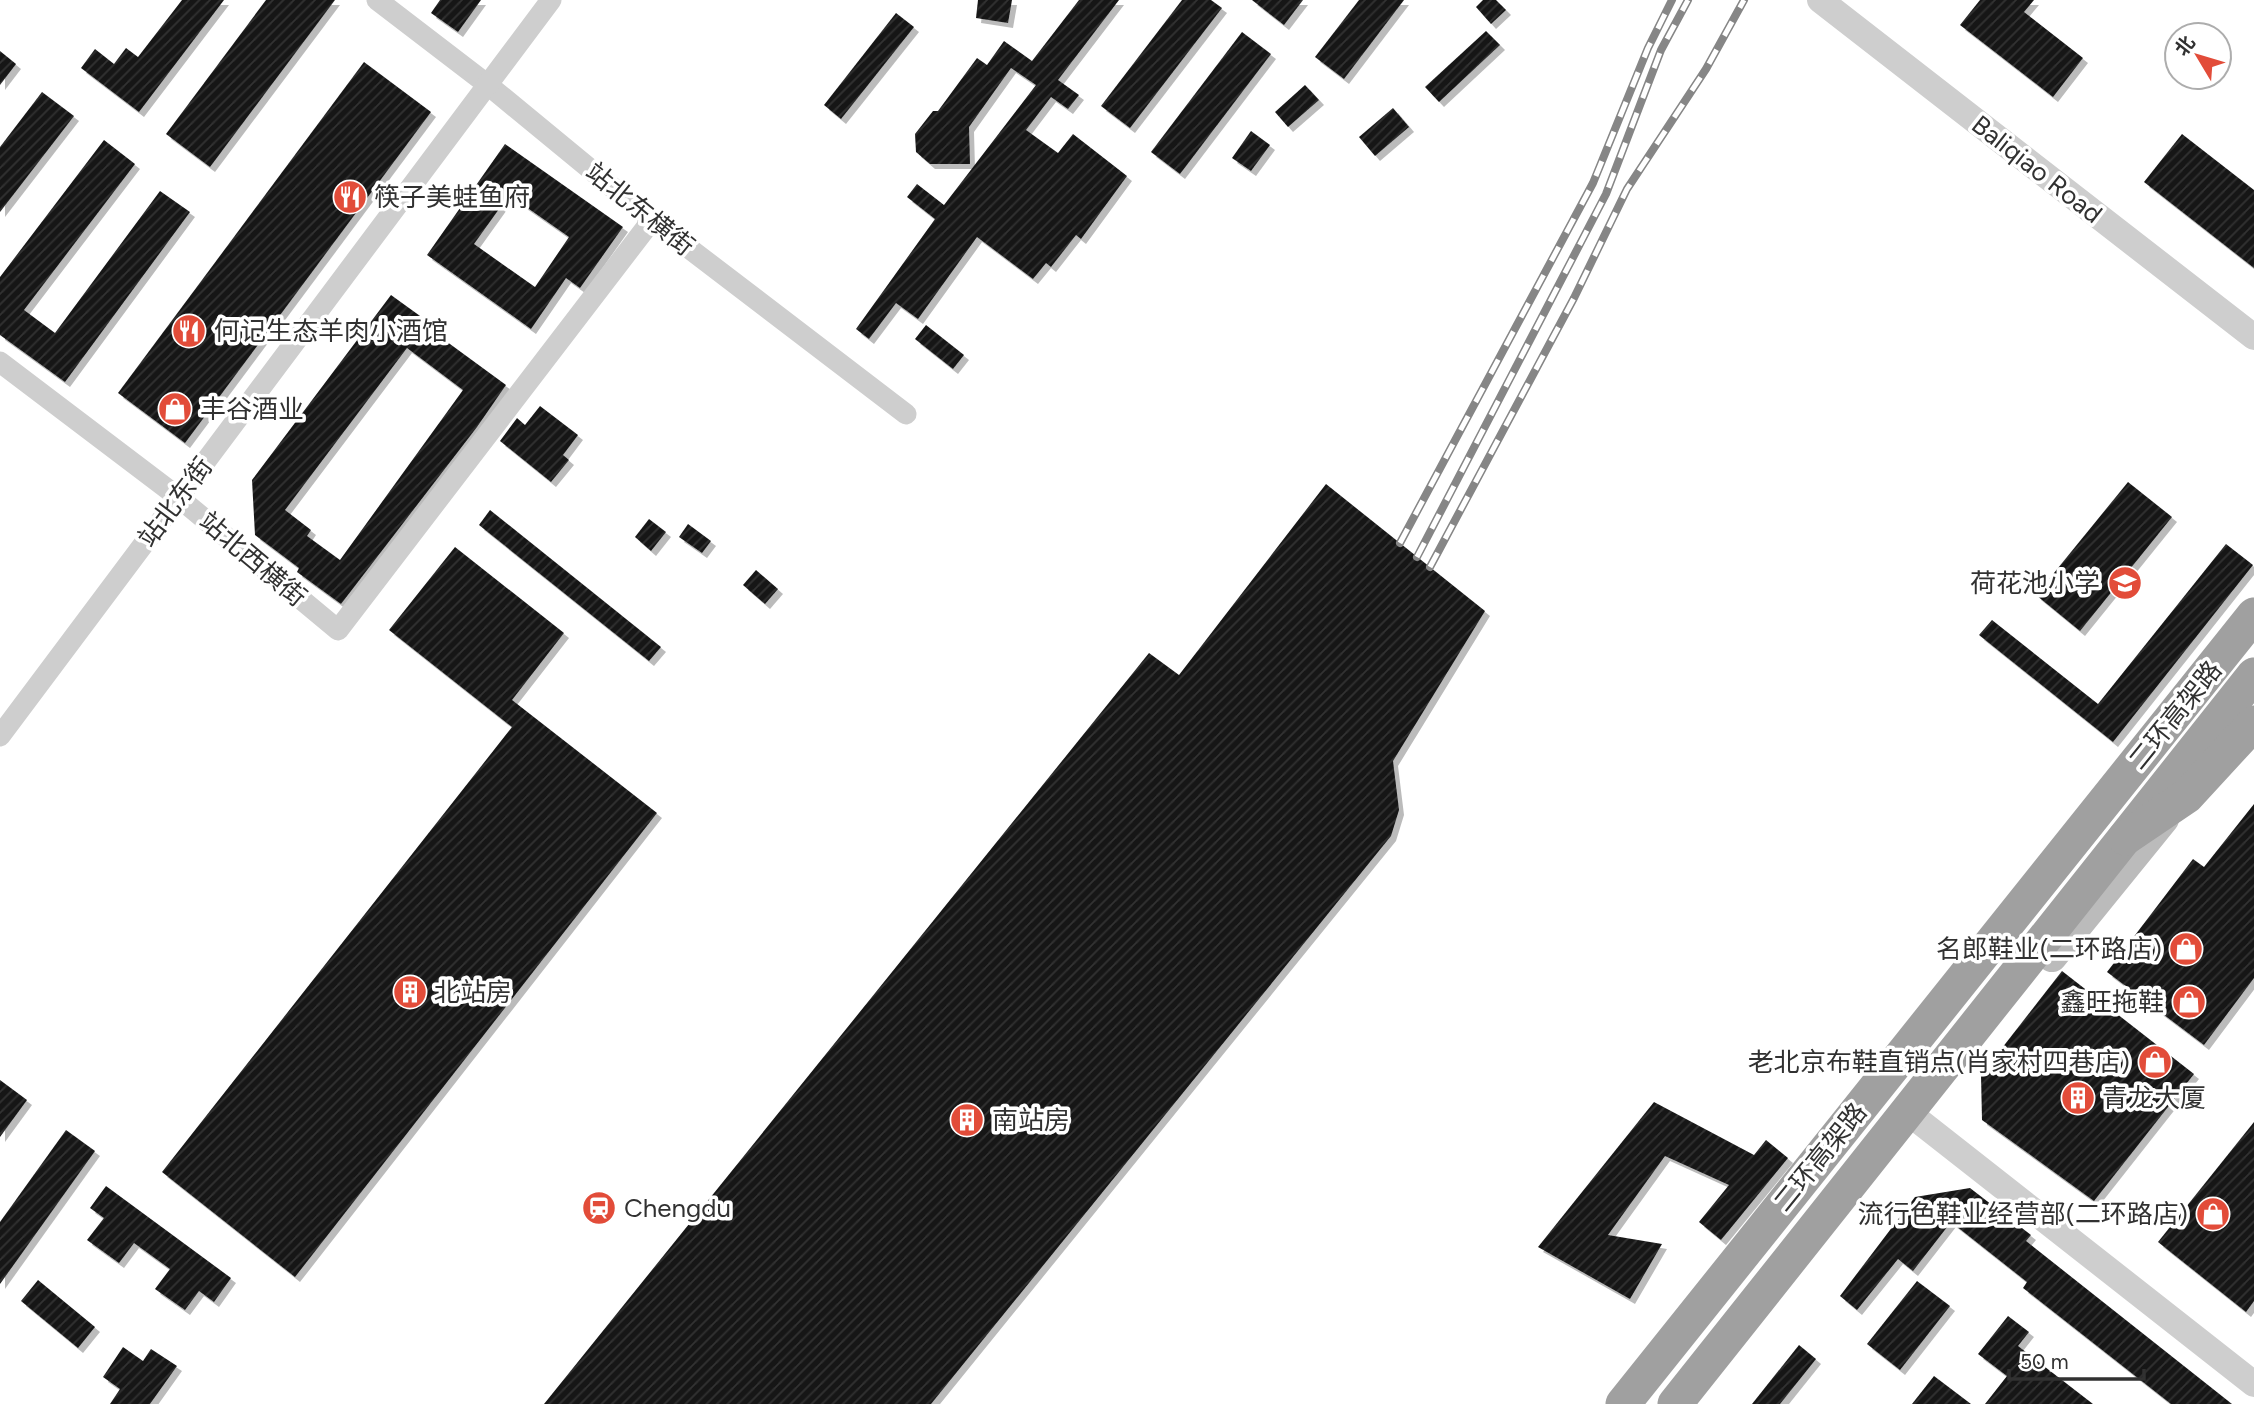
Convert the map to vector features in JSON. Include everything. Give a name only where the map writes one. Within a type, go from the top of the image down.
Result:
[{"type":"highway","name":"二环高架路","points":[[1623,1404],[2254,615]]},
{"type":"highway","name":"二环高架路","points":[[1675,1404],[2254,675]]},
{"type":"highway","points":[[2125,838],[2187,796],[2254,723]]},
{"type":"main road","points":[[1605,1404],[2254,595]]},
{"type":"main road","points":[[1692,1404],[2254,706]]},
{"type":"street","name":"站北东横街","points":[[377,0],[488,85],[652,220],[906,414]]},
{"type":"street","name":"站北东街","points":[[0,736],[551,0]]},
{"type":"street","name":"Baliqiao Road","points":[[1820,0],[2254,337]]},
{"type":"street","name":"站北西横街","points":[[0,362],[178,497],[338,630],[652,220]]},
{"type":"street","points":[[1919,1121],[2254,1384]]},
{"type":"building","points":[[182,0],[224,0],[139,112],[81,68],[95,49],[114,64],[126,48],[138,57]]},
{"type":"building","points":[[266,0],[335,0],[210,167],[166,134]]},
{"type":"building","points":[[440,0],[481,0],[458,32],[431,13]]},
{"type":"building","points":[[978,0],[1012,0],[1008,23],[976,18]]},
{"type":"building","points":[[1079,0],[1119,0],[1058,80],[1079,95],[1068,109],[1051,97],[1026,130],[1058,153],[1073,134],[1127,176],[1081,239],[1076,235],[1051,267],[1046,263],[1033,279],[977,237],[918,319],[896,303],[869,339],[856,329],[935,219],[907,197],[917,184],[944,205],[1036,85],[1011,68],[969,127],[970,164],[930,164],[916,152],[915,134],[933,111],[938,111],[977,58],[987,65],[1004,41],[1032,61]]},
{"type":"building","points":[[1182,0],[1211,0],[1222,8],[1130,128],[1101,106]]},
{"type":"building","points":[[1252,0],[1303,0],[1284,25]]},
{"type":"building","points":[[1359,0],[1404,0],[1344,79],[1315,57]]},
{"type":"building","points":[[1483,0],[1496,0],[1506,10],[1491,24],[1476,7]]},
{"type":"building","points":[[1980,0],[2034,0],[2024,12],[2083,58],[2053,97],[1960,25]]},
{"type":"building","points":[[896,13],[914,27],[841,119],[824,105]]},
{"type":"building","points":[[1486,31],[1500,45],[1439,102],[1425,87]]},
{"type":"building","points":[[1242,32],[1271,54],[1180,174],[1151,152]]},
{"type":"building","points":[[0,51],[16,64],[0,85]]},
{"type":"building","points":[[364,62],[431,112],[185,443],[118,393]]},
{"type":"building","points":[[1305,85],[1319,100],[1288,127],[1275,112]]},
{"type":"building","points":[[42,92],[74,116],[0,212],[0,147]]},
{"type":"building","points":[[1393,108],[1409,127],[1375,156],[1359,137]]},
{"type":"building","points":[[1251,131],[1270,145],[1251,171],[1232,158]]},
{"type":"building","points":[[2182,134],[2254,190],[2254,268],[2144,182]]},
{"type":"building","points":[[104,140],[135,164],[24,310],[55,333],[160,191],[190,212],[65,382],[0,335],[0,277]]},
{"type":"building","points":[[505,144],[623,227],[580,288],[566,278],[531,329],[427,255]],"holes":[[[509,195],[569,237],[535,287],[474,244]]]},
{"type":"building","points":[[391,295],[427,321],[424,325],[506,385],[477,427],[341,604],[297,572],[299,568],[255,535],[252,480]],"holes":[[[407,348],[463,390],[340,560],[307,536],[311,530],[285,510]]]},
{"type":"building","points":[[926,325],[964,355],[953,369],[915,339]]},
{"type":"building","points":[[540,406],[578,435],[563,455],[569,460],[551,482],[500,441],[517,418],[525,425]]},
{"type":"building","points":[[2128,482],[2172,517],[2080,631],[2036,595]]},
{"type":"building","name":"南站房","points":[[1326,484],[1485,611],[1393,761],[1399,810],[1391,836],[931,1404],[544,1404],[1149,653],[1179,675]]},
{"type":"building","points":[[490,510],[661,647],[649,661],[479,525]]},
{"type":"building","points":[[649,519],[666,532],[651,551],[635,537]]},
{"type":"building","points":[[688,524],[711,541],[702,553],[679,537]]},
{"type":"building","points":[[2226,544],[2253,565],[2113,742],[1979,635],[1992,620],[2098,704]]},
{"type":"building","name":"北站房","points":[[455,547],[564,633],[512,700],[657,813],[295,1277],[162,1172],[512,727],[389,630]]},
{"type":"building","points":[[756,570],[778,589],[765,604],[743,585]]},
{"type":"building","points":[[2254,804],[2254,978],[2204,1045],[2107,972],[2193,859],[2204,867]]},
{"type":"building","name":"青龙大厦","points":[[2062,971],[2194,1074],[2094,1201],[1982,1120],[1981,1075]]},
{"type":"building","points":[[0,1080],[27,1100],[0,1137]]},
{"type":"building","points":[[1654,1102],[1754,1155],[1766,1140],[1788,1158],[1721,1240],[1699,1222],[1729,1185],[1665,1156],[1608,1235],[1662,1244],[1630,1299],[1538,1247]]},
{"type":"building","points":[[2254,1122],[2254,1301],[2246,1312],[2158,1242]]},
{"type":"building","points":[[66,1130],[95,1151],[0,1284],[0,1222]]},
{"type":"building","points":[[106,1186],[231,1278],[214,1302],[199,1291],[185,1310],[155,1289],[170,1269],[134,1243],[119,1263],[87,1240],[104,1218],[90,1208]]},
{"type":"building","points":[[1970,1188],[2031,1235],[2026,1241],[2232,1404],[2171,1404],[2023,1288],[2027,1282],[1951,1222],[1913,1271],[1898,1259],[1857,1310],[1840,1296],[1915,1197]]},
{"type":"building","points":[[38,1280],[95,1327],[78,1348],[21,1301]]},
{"type":"building","points":[[1917,1281],[1950,1306],[1900,1370],[1867,1344]]},
{"type":"building","points":[[2008,1316],[2029,1332],[2018,1346],[2093,1404],[1985,1404],[2007,1376],[1978,1354]]},
{"type":"building","points":[[1799,1345],[1816,1359],[1780,1404],[1752,1404]]},
{"type":"building","points":[[123,1347],[143,1361],[151,1349],[177,1366],[150,1404],[110,1404],[120,1389],[103,1377]]},
{"type":"building","points":[[1934,1376],[1971,1404],[1912,1404]]},
{"type":"railway","points":[[1400,543],[1593,183],[1648,48],[1672,0]]},
{"type":"railway","points":[[1417,557],[1606,194],[1661,50],[1688,0]]},
{"type":"railway","points":[[1430,567],[1574,298],[1627,189],[1706,69],[1744,0]]},
{"type":"place","name":"筷子美蛙鱼府","points":[[350,197]]},
{"type":"place","name":"何记生态羊肉小酒馆","points":[[189,331]]},
{"type":"place","name":"丰谷酒业","points":[[175,409]]},
{"type":"place","name":"荷花池小学","points":[[2125,583]]},
{"type":"place","name":"名郎鞋业(二环路店)","points":[[2186,949]]},
{"type":"place","name":"北站房","points":[[410,992]]},
{"type":"place","name":"鑫旺拖鞋","points":[[2189,1002]]},
{"type":"place","name":"老北京布鞋直销点(肖家村四巷店)","points":[[2155,1062]]},
{"type":"place","name":"青龙大厦","points":[[2078,1098]]},
{"type":"place","name":"南站房","points":[[967,1120]]},
{"type":"place","name":"Chengdu","points":[[599,1208]]},
{"type":"place","name":"流行色鞋业经营部(二环路店)","points":[[2213,1214]]}]
